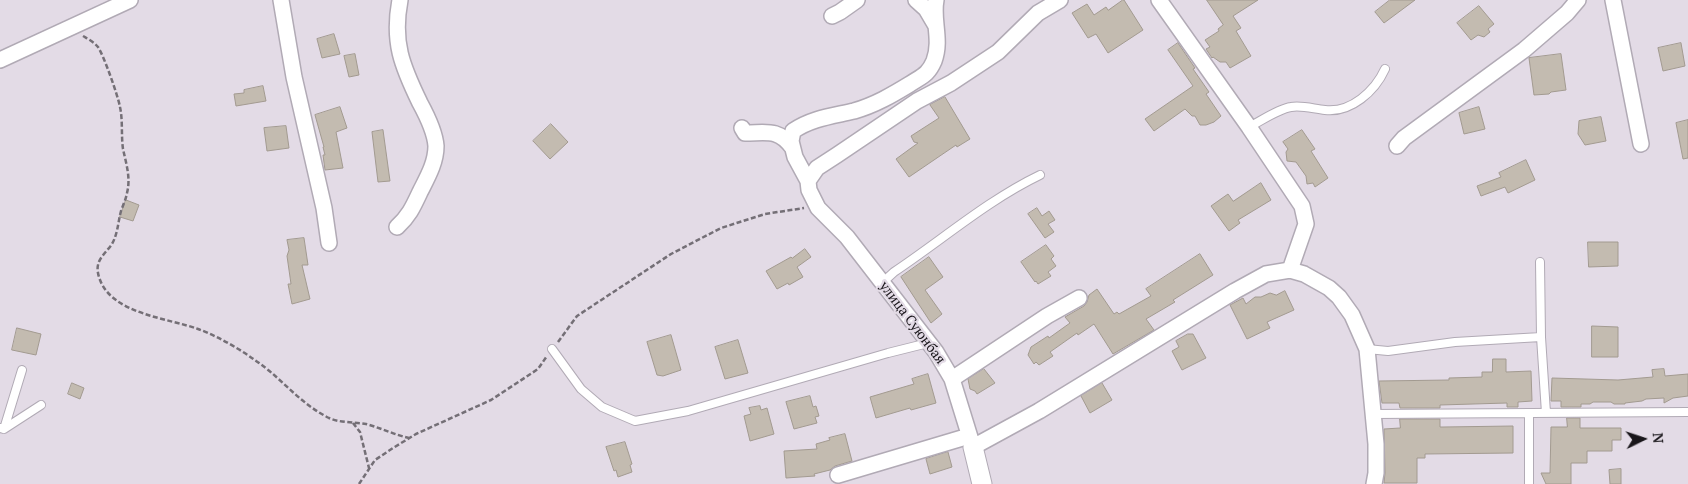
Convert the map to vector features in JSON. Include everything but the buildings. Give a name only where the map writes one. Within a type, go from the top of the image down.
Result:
[{"type":"street","points":[[0,60],[130,0]]},
{"type":"street","points":[[281,0],[294,77],[324,208],[329,243]]},
{"type":"street","points":[[397,227],[408,218],[430,173],[436,145],[426,115],[413,88],[398,48],[396,28],[400,0]]},
{"type":"street","points":[[832,16],[857,0]]},
{"type":"street","points":[[916,0],[926,9],[937,27]]},
{"type":"street","points":[[818,208],[809,190],[808,181],[800,169],[792,148],[793,131],[810,121],[876,104],[928,74],[938,46],[936,0]]},
{"type":"street","points":[[808,181],[817,168],[917,101],[951,83],[998,52],[1038,13],[1060,0]]},
{"type":"street","points":[[1159,0],[1249,127],[1302,206],[1306,224],[1290,270]]},
{"type":"street","points":[[1396,146],[1404,138],[1524,50],[1567,13],[1578,0]]},
{"type":"street","points":[[1613,0],[1641,144]]},
{"type":"street","points":[[742,128],[745,133],[775,133],[782,136],[792,148]]},
{"type":"street","name":"улица Суюнбая","points":[[818,208],[847,237],[936,352],[952,379],[982,484]]},
{"type":"street","points":[[838,475],[971,441],[1039,411],[1235,291],[1266,274],[1290,270],[1304,274],[1330,288],[1339,297],[1352,315],[1367,349],[1374,414],[1376,454],[1374,484]]},
{"type":"street","points":[[952,379],[1047,316],[1079,298]]},
{"type":"lane","points":[[1249,127],[1292,106],[1328,111],[1352,106],[1380,80],[1385,69]]},
{"type":"lane","points":[[882,283],[894,272],[990,205],[1023,183],[1040,175]]},
{"type":"lane","points":[[1540,262],[1541,337],[1546,413]]},
{"type":"lane","points":[[1367,349],[1388,351],[1456,342],[1541,337]]},
{"type":"lane","points":[[552,349],[581,389],[602,407],[635,421],[688,411],[928,343]]},
{"type":"lane","points":[[2,429],[22,370]]},
{"type":"lane","points":[[2,429],[41,405]]},
{"type":"lane","points":[[1374,414],[1688,412]]},
{"type":"lane","points":[[1529,413],[1529,484]]},
{"type":"path","points":[[68,29],[91,40],[98,48],[120,109],[128,193],[120,212],[119,227],[113,242],[98,266],[98,276],[103,286],[115,298],[131,309],[148,316],[199,330],[237,350],[272,374],[291,392],[318,412],[331,419],[368,425],[394,435],[409,438]]},
{"type":"path","points":[[359,484],[376,460],[409,438],[491,400],[538,369],[577,316],[680,250],[722,228],[765,214],[796,208],[818,208]]},
{"type":"path","points":[[352,422],[360,432],[370,469]]}]
